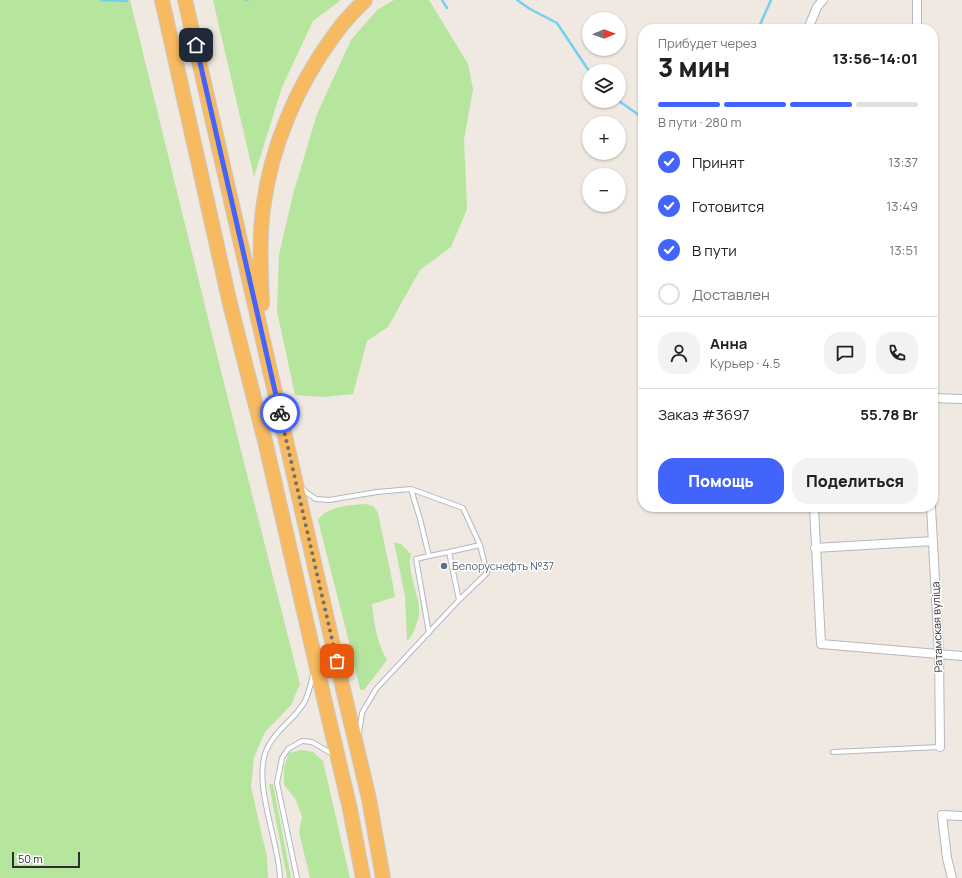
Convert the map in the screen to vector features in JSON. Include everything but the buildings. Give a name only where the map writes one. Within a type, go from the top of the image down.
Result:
[{"type":"highway","points":[[162,0],[230,304],[266,445],[350,809],[363,878]]},
{"type":"highway","points":[[185,0],[357,743],[383,878]]},
{"type":"highway","points":[[262,330],[262,210],[275,155],[286,121],[302,84],[335,32],[366,0]]},
{"type":"street","points":[[810,24],[823,0]]},
{"type":"street","points":[[917,0],[917,24]]},
{"type":"street","points":[[938,398],[962,399]]},
{"type":"street","points":[[814,512],[820,644],[962,656]]},
{"type":"street","name":"Ратамская вуліца","points":[[931,512],[938,654],[940,747]]},
{"type":"street","points":[[815,548],[933,541]]},
{"type":"street","points":[[952,878],[947,858],[942,815],[962,816]]},
{"type":"lane","points":[[296,481],[307,493],[316,499],[329,500],[377,492],[411,489],[463,508],[480,545],[487,573],[459,600],[376,689],[362,713],[357,743]]},
{"type":"lane","points":[[411,489],[429,556]]},
{"type":"lane","points":[[429,633],[416,559],[480,545]]},
{"type":"lane","points":[[449,552],[459,600]]},
{"type":"lane","points":[[280,878],[263,785],[265,753],[271,739],[305,701],[311,686],[316,664]]},
{"type":"lane","points":[[297,878],[277,783],[282,758],[288,749],[302,741],[312,742],[337,758]]},
{"type":"lane","points":[[833,752],[940,747]]},
{"type":"green space","points":[[0,0],[130,0],[300,684],[291,705],[265,732],[254,757],[251,787],[267,857],[268,878],[0,878]]},
{"type":"green space","points":[[213,0],[341,0],[313,21],[282,87],[254,177]]},
{"type":"green space","points":[[394,0],[429,0],[468,64],[473,89],[464,140],[467,209],[451,247],[420,270],[388,327],[367,341],[353,394],[323,397],[295,395],[277,311],[279,255],[293,194],[317,114],[351,40],[377,10]]},
{"type":"green space","points":[[367,504],[374,507],[378,513],[395,597],[372,604],[378,639],[387,660],[364,690],[361,690],[318,520],[322,515],[333,509]]},
{"type":"green space","points":[[394,542],[401,544],[411,554],[410,569],[418,600],[419,616],[411,637],[407,641],[405,596]]},
{"type":"green space","points":[[302,750],[313,752],[323,761],[350,878],[310,878],[299,832],[302,817],[296,800],[284,785],[284,767],[289,753]]},
{"type":"green space","points":[[269,784],[273,784],[291,878],[287,878]]},
{"type":"waterway","points":[[101,0],[127,1]]},
{"type":"waterway","points":[[442,0],[447,8]]},
{"type":"waterway","points":[[517,0],[530,9],[557,23],[584,64]]},
{"type":"waterway","points":[[760,24],[771,0]]},
{"type":"waterway","points":[[626,106],[638,114]]},
{"type":"way so far","points":[[280,413],[337,661]]},
{"type":"place","name":"Белоруснефть №37","points":[[444,566]]},
{"type":"route","points":[[196,45],[280,413]]}]
